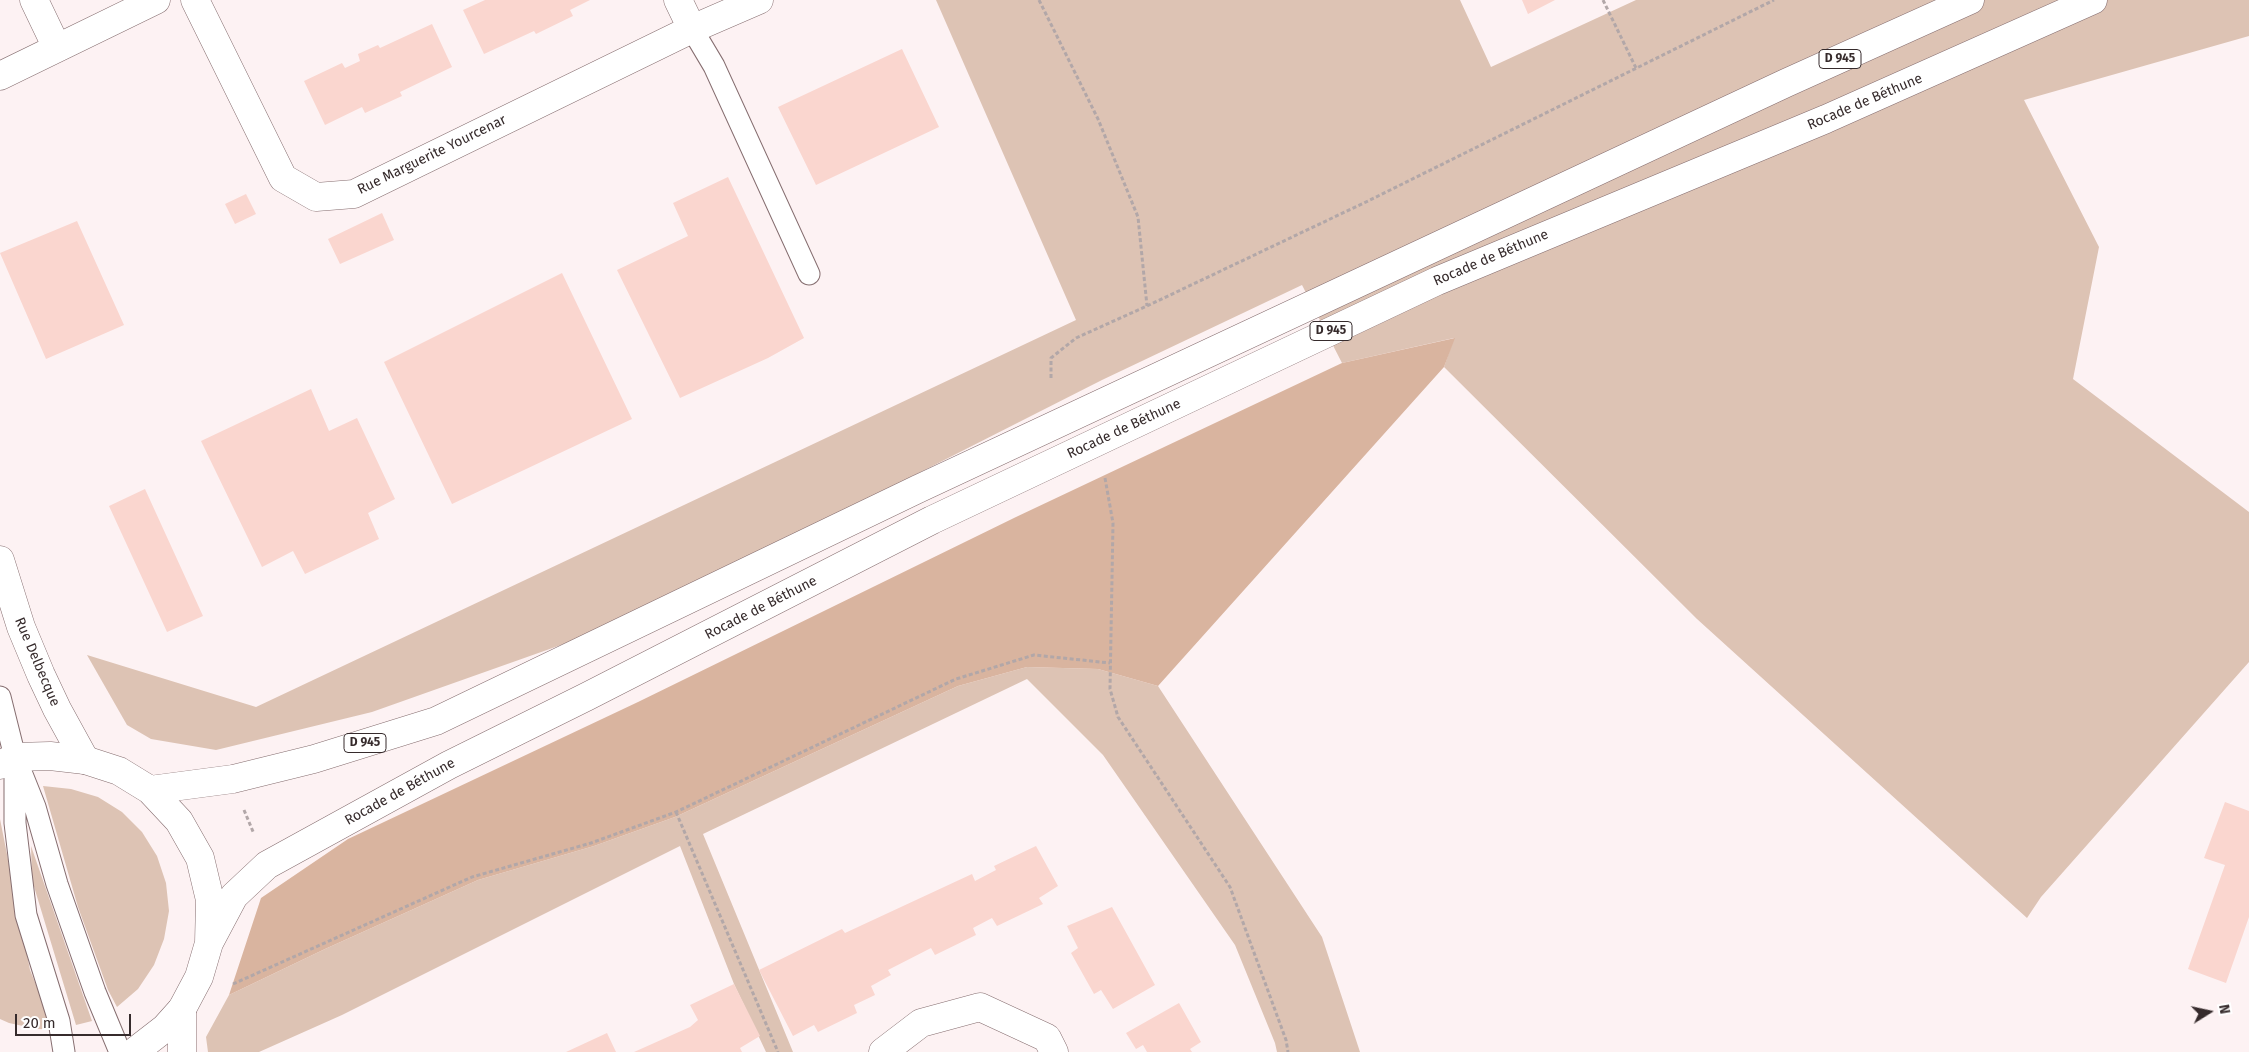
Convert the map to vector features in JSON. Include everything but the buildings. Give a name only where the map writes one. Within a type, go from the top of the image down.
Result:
[{"type":"main road","points":[[34,0],[57,48]]},
{"type":"main road","points":[[0,76],[156,0]]},
{"type":"main road","name":"Rue Marguerite Yourcenar","points":[[195,0],[283,178],[316,197],[354,194],[692,29],[759,0]]},
{"type":"main road","points":[[678,0],[692,29]]},
{"type":"main road","name":"D 945","points":[[150,790],[233,779],[314,759],[436,721],[945,477],[1778,87],[1970,0]]},
{"type":"main road","name":"Rocade de Béthune","points":[[209,943],[234,896],[267,864],[449,765],[932,520],[1437,281],[1835,115],[2093,0]]},
{"type":"main road","name":"Rue Delbecque","points":[[0,560],[21,627],[41,675],[85,760]]},
{"type":"main road","points":[[8,761],[50,756],[85,760],[119,771],[150,790],[180,821],[200,858],[210,900],[209,943],[199,977],[182,1008],[165,1028],[134,1052]]},
{"type":"main road","points":[[883,1052],[921,1023],[980,1007],[1047,1038],[1054,1052]]},
{"type":"main road","points":[[182,1008],[182,1052]]},
{"type":"lane","points":[[692,29],[714,66],[809,274]]},
{"type":"lane","points":[[0,697],[26,915],[59,1020],[64,1052]]},
{"type":"lane","points":[[8,761],[35,808],[57,884],[92,982],[120,1052]]},
{"type":"path","points":[[1039,0],[1098,119],[1138,217],[1147,306]]},
{"type":"path","points":[[1603,0],[1636,68]]},
{"type":"path","points":[[1052,378],[1051,358],[1076,338],[1368,201],[1774,0]]},
{"type":"path","points":[[1105,478],[1113,523],[1110,689],[1118,718],[1230,887],[1286,1040],[1288,1052]]},
{"type":"path","points":[[231,984],[472,877],[591,843],[676,812],[956,679],[1034,655],[1110,663]]},
{"type":"path","points":[[233,779],[267,864]]},
{"type":"path","points":[[676,812],[778,1052]]},
{"type":"shaded area","points":[[936,0],[1460,0],[1491,67],[1636,0],[2249,0],[2249,36],[2024,100],[2099,247],[2073,379],[2249,512],[2249,662],[2041,897],[2027,918],[1697,619],[1444,367],[1454,338],[1342,363],[1302,285],[1102,380],[623,623],[372,712],[216,750],[151,739],[127,725],[87,655],[256,707],[1076,320]]},
{"type":"shaded area","points":[[1455,338],[1444,367],[1158,686],[1098,669],[1027,667],[958,686],[675,817],[594,846],[478,880],[325,949],[229,995],[261,898],[348,839],[638,702],[1016,517],[1342,363]]},
{"type":"shaded area","points":[[1027,667],[1098,669],[1158,686],[1322,937],[1360,1052],[1277,1052],[1235,945],[1103,755],[1027,679],[703,834],[793,1052],[766,1052],[734,984],[680,846],[342,1015],[259,1052],[208,1052],[206,1037],[229,995],[325,949],[478,880],[594,846],[675,817],[958,686]]},
{"type":"shaded area","points":[[43,786],[71,789],[98,797],[122,812],[142,832],[157,856],[166,883],[169,911],[164,939],[154,965],[138,989],[117,1007],[108,990],[78,907]]},
{"type":"shaded area","points":[[0,819],[30,970],[54,1029],[37,1029],[9,1023],[0,1019]]},
{"type":"shaded area","points":[[31,846],[92,1021],[76,1025],[32,880]]}]
